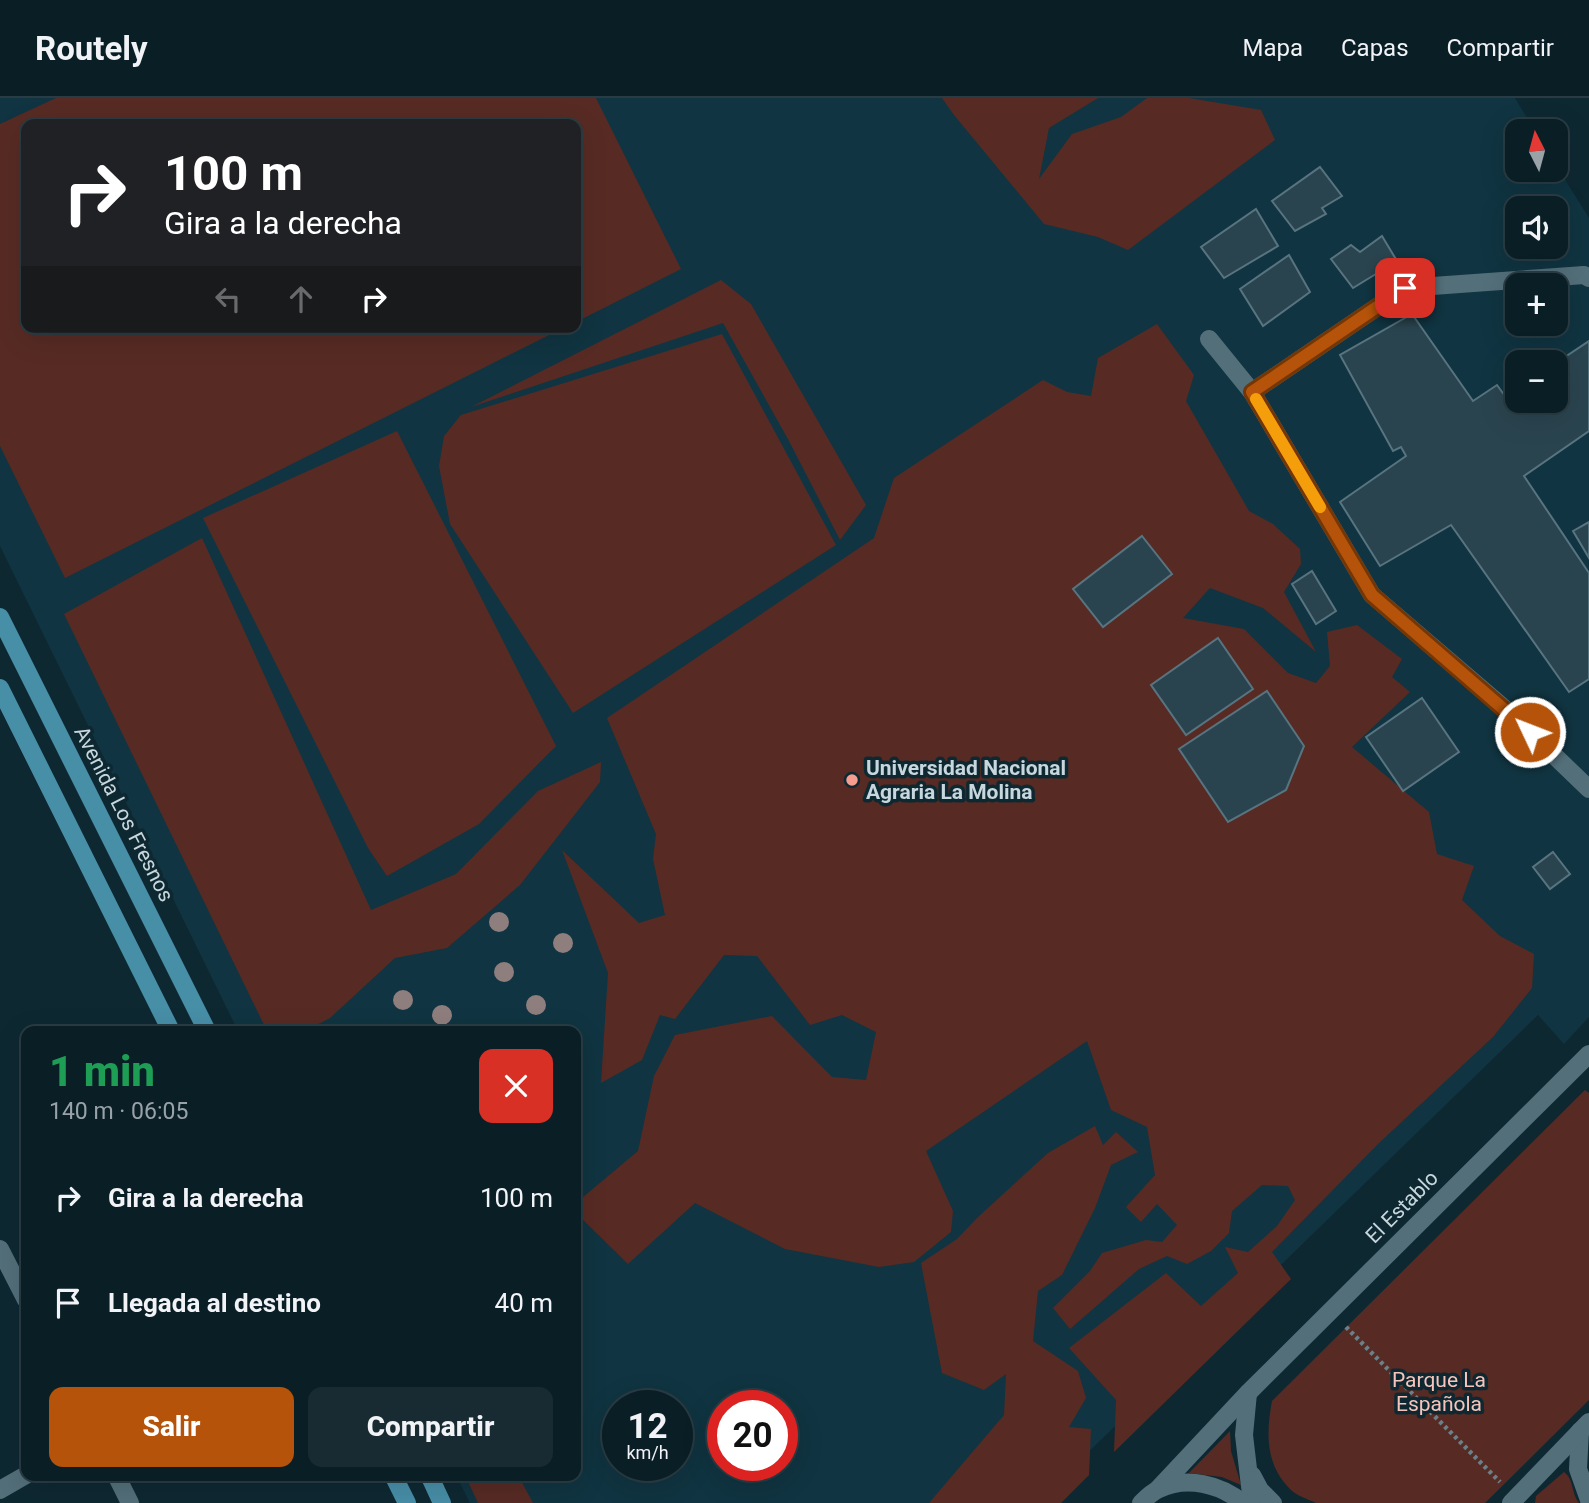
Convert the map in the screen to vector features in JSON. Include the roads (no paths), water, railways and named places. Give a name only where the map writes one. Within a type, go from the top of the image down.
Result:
[{"type":"main road","name":"Avenida Los Fresnos","points":[[3,629],[204,1026]]},
{"type":"main road","points":[[0,688],[169,1026]]},
{"type":"main road","points":[[396,1481],[407,1503]]},
{"type":"main road","points":[[432,1481],[442,1503]]},
{"type":"street","points":[[1252,392],[1405,288],[1584,275],[1589,278]]},
{"type":"street","points":[[1209,339],[1252,392],[1372,595],[1511,713],[1589,789]]},
{"type":"street","name":"El Establo","points":[[1141,1503],[1589,1054]]},
{"type":"street","points":[[0,1249],[21,1290]]},
{"type":"street","points":[[1248,1393],[1244,1435],[1252,1503]]},
{"type":"street","points":[[1585,1427],[1578,1469],[1589,1500]]},
{"type":"street","points":[[1513,1501],[1585,1427]]},
{"type":"street","points":[[1248,1466],[1260,1490],[1273,1503]]},
{"type":"street","points":[[0,1490],[21,1478]]},
{"type":"street","points":[[119,1481],[130,1503]]},
{"type":"street","points":[[1157,1489],[1194,1483],[1211,1485],[1229,1492],[1243,1503]]},
{"type":"place","name":"Universidad Nacional Agraria La Molina","points":[[852,780]]},
{"type":"park label","name":"Parque La Española","points":[[1439,1392]]}]
